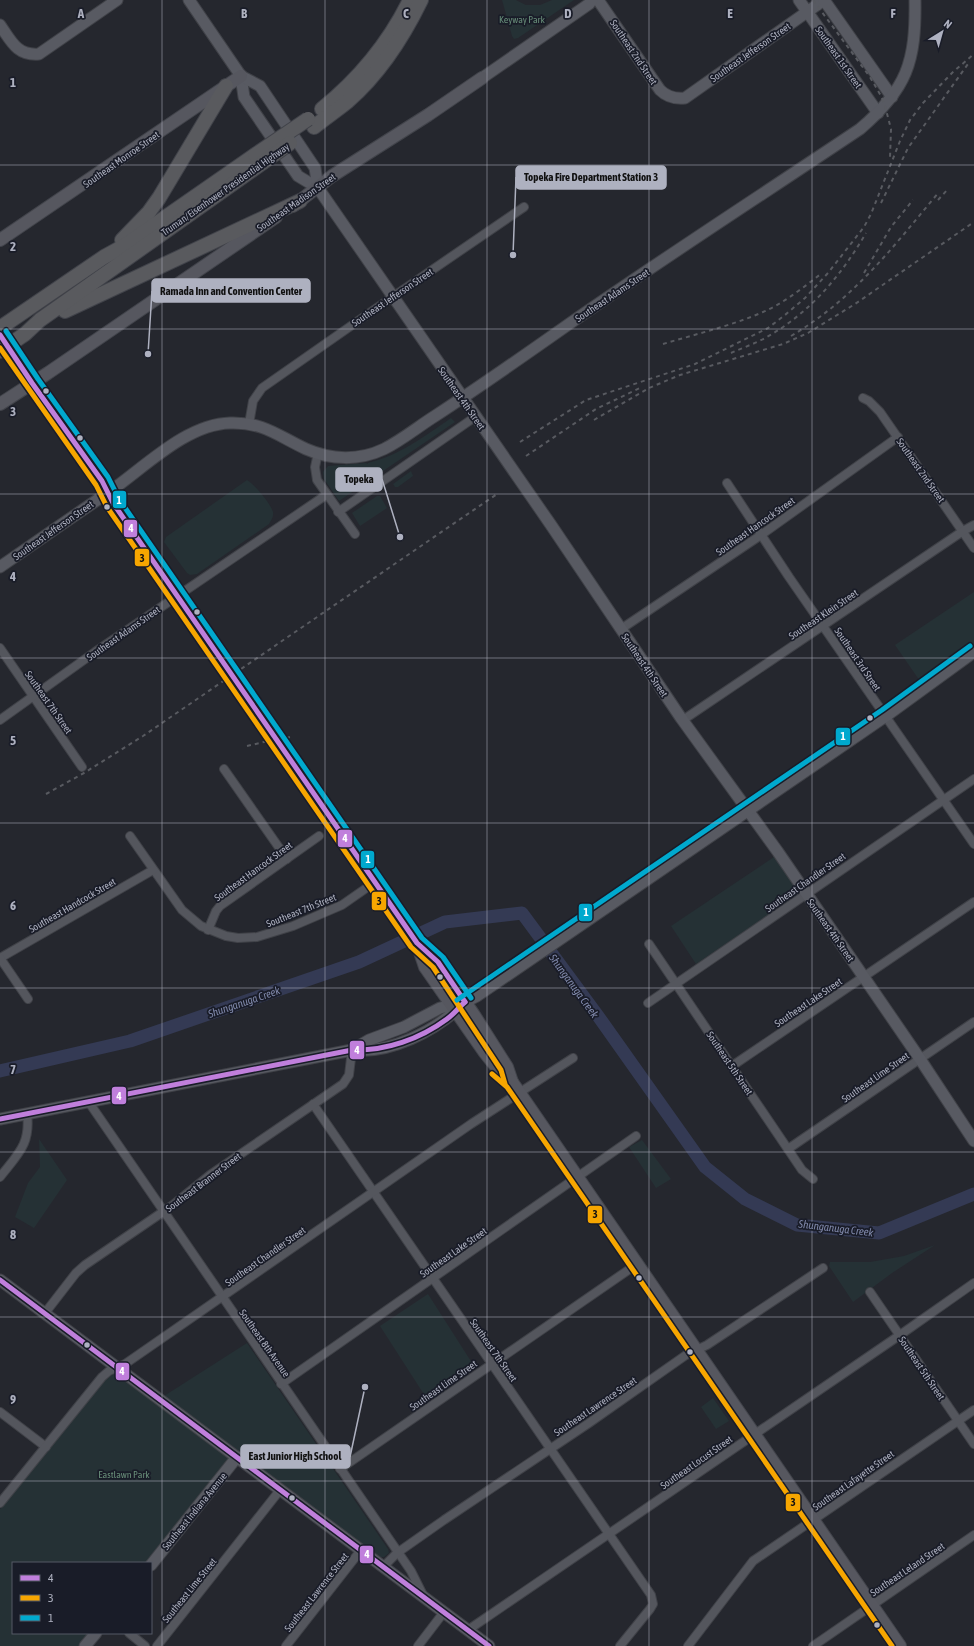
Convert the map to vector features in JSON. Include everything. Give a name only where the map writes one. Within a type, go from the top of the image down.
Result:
[{"type":"highway","name":"Truman/Eisenhower Presidential Highway","points":[[392,42],[410,0]]},
{"type":"highway","name":"Truman/Eisenhower Presidential Highway","points":[[0,351],[25,334],[40,320],[259,159],[311,123],[372,61],[404,33],[421,0]]},
{"type":"highway","points":[[104,257],[149,212],[159,198],[226,86]]},
{"type":"highway","name":"Truman/Eisenhower Presidential Highway","points":[[0,328],[104,257],[124,246],[259,159]]},
{"type":"highway","points":[[25,334],[79,304],[300,201]]},
{"type":"main road","name":"Southeast Monroe Street","points":[[0,240],[241,76]]},
{"type":"main road","name":"Southeast Madison Street","points":[[0,404],[482,78]]},
{"type":"main road","points":[[0,335],[32,383],[102,481],[133,532],[417,943],[438,962],[507,1067],[512,1082]]},
{"type":"main road","points":[[417,943],[425,967],[489,1058],[501,1073],[512,1082],[520,1093],[900,1646]]},
{"type":"street","points":[[0,25],[15,46],[27,54],[39,54],[117,0]]},
{"type":"street","name":"Southeast 4th Street","points":[[189,0],[241,76],[244,97],[298,176],[318,188],[683,720],[748,810],[863,976],[974,1141]]},
{"type":"street","name":"Southeast Madison Street","points":[[482,78],[583,8],[592,0]]},
{"type":"street","name":"Southeast 2nd Street","points":[[598,0],[660,90],[664,94],[674,98]]},
{"type":"street","name":"Southeast 1st Street","points":[[799,0],[878,113]]},
{"type":"street","name":"Southeast Jefferson Street","points":[[674,98],[685,98],[824,0]]},
{"type":"street","name":"Southeast 1st Street","points":[[824,0],[892,97]]},
{"type":"street","name":"Southeast Adams Street","points":[[318,453],[339,458],[361,457],[384,449],[860,129],[878,113],[892,97],[903,77],[912,54],[914,40],[914,0]]},
{"type":"street","name":"Southeast 4th Street","points":[[241,76],[260,86],[316,168],[318,188]]},
{"type":"street","name":"Southeast Jefferson Street","points":[[0,567],[191,434],[205,428],[231,423],[249,424],[253,401],[262,388],[524,207]]},
{"type":"street","name":"Southeast 2nd Street","points":[[863,398],[869,400],[880,412],[974,548]]},
{"type":"street","points":[[338,512],[475,417]]},
{"type":"street","points":[[249,424],[272,431],[318,453],[315,474],[317,480],[326,495],[355,534]]},
{"type":"street","name":"Southeast Hancock Street","points":[[621,629],[761,535],[898,437]]},
{"type":"street","name":"Southeast 3rd Street","points":[[727,483],[761,535],[974,844]]},
{"type":"street","name":"Southeast Adams Street","points":[[0,720],[95,652],[326,495]]},
{"type":"street","name":"Southeast Klein Street","points":[[683,720],[974,524]]},
{"type":"street","name":"Southeast 7th Street","points":[[0,648],[82,767]]},
{"type":"street","points":[[0,1119],[352,1050],[369,1040],[404,1027],[440,1008],[454,1008],[477,996],[886,716],[974,652]]},
{"type":"street","points":[[224,769],[287,859]]},
{"type":"street","name":"Southeast Chandler Street","points":[[648,1003],[974,779]]},
{"type":"street","name":"Southeast 7th Street","points":[[130,836],[182,910],[191,919],[208,930],[226,936],[238,938],[257,937],[293,926],[342,905],[375,882]]},
{"type":"street","name":"Southeast Hancock Street","points":[[208,930],[216,911],[220,906],[319,836]]},
{"type":"street","name":"Southeast Handcock Street","points":[[0,958],[153,870]]},
{"type":"street","name":"Southeast Lake Street","points":[[732,1066],[974,902]]},
{"type":"street","name":"Southeast 5th Street","points":[[649,944],[802,1170],[813,1179]]},
{"type":"street","points":[[0,958],[28,999]]},
{"type":"street","name":"Southeast Lime Street","points":[[788,1149],[974,1022]]},
{"type":"street","name":"Southeast Branner Street","points":[[45,1313],[76,1272],[85,1265],[164,1212],[210,1175],[343,1084],[349,1075],[352,1050]]},
{"type":"street","name":"Southeast Chandler Street","points":[[0,1503],[102,1376],[125,1364],[471,1124],[573,1058]]},
{"type":"street","name":"Southeast 8th Avenue","points":[[88,1101],[397,1553],[411,1571],[424,1597]]},
{"type":"street","name":"Southeast 7th Street","points":[[313,1104],[651,1595],[653,1604],[650,1609],[620,1646]]},
{"type":"street","points":[[0,1177],[24,1144],[28,1133],[27,1113]]},
{"type":"street","name":"Southeast Lake Street","points":[[281,1384],[636,1136]]},
{"type":"street","name":"Southeast Lime Street","points":[[340,1469],[637,1264]]},
{"type":"street","name":"Southeast Lawrence Street","points":[[383,1566],[397,1553],[686,1356],[707,1345],[823,1268]]},
{"type":"street","points":[[0,1280],[489,1646]]},
{"type":"street","name":"Southeast Locust Street","points":[[468,1630],[974,1283]]},
{"type":"street","name":"Southeast 5th Street","points":[[870,1292],[974,1444]]},
{"type":"street","name":"Southeast Lafayette Street","points":[[688,1646],[750,1563],[762,1553],[814,1520],[974,1410]]},
{"type":"street","points":[[0,1412],[46,1447]]},
{"type":"street","name":"Southeast Indiana Avenue","points":[[152,1564],[237,1458]]},
{"type":"street","name":"Southeast Lime Street","points":[[157,1646],[280,1490]]},
{"type":"street","name":"Southeast Leland Street","points":[[813,1646],[974,1535]]},
{"type":"street","name":"Southeast Lawrence Street","points":[[286,1646],[361,1550]]},
{"type":"street","points":[[418,1646],[444,1612]]},
{"type":"street","points":[[85,1646],[95,1634]]},
{"type":"street","points":[[130,1634],[145,1646]]},
{"type":"green space","name":"Keyway Park","points":[[502,0],[516,0],[526,5],[540,5],[552,0],[574,0],[518,38],[514,39]]},
{"type":"green space","points":[[451,418],[455,422],[339,501],[324,479],[323,472],[328,466],[368,464],[380,460],[412,444]]},
{"type":"green space","points":[[411,471],[413,476],[398,487],[395,487],[393,484]]},
{"type":"green space","points":[[247,480],[262,494],[272,508],[273,515],[269,524],[197,574],[190,575],[164,542],[166,537]]},
{"type":"green space","points":[[377,496],[380,496],[387,508],[360,526],[352,513]]},
{"type":"green space","points":[[974,592],[974,645],[922,684],[895,645]]},
{"type":"green space","points":[[774,857],[799,891],[798,895],[696,964],[671,926]]},
{"type":"green space","points":[[39,1139],[67,1180],[34,1228],[15,1217],[28,1183],[40,1167]]},
{"type":"green space","points":[[642,1140],[671,1179],[656,1188],[629,1147]]},
{"type":"green space","points":[[935,1245],[892,1273],[853,1302],[829,1266],[830,1262],[870,1262],[904,1256]]},
{"type":"green space","points":[[428,1294],[474,1366],[425,1396],[380,1326]]},
{"type":"green space","points":[[247,1343],[388,1549],[389,1553],[384,1557],[377,1557],[164,1396]]},
{"type":"green space","name":"Eastlawn Park","points":[[115,1373],[229,1458],[229,1461],[148,1562],[12,1562],[12,1634],[89,1634],[80,1646],[0,1646],[0,1509],[104,1381]]},
{"type":"green space","points":[[713,1398],[729,1421],[716,1429],[701,1407]]},
{"type":"waterway","name":"Shunganuga Creek","points":[[0,1071],[130,1041],[359,962],[445,922],[522,913],[598,1016],[705,1167],[745,1199],[797,1225],[879,1233],[974,1194]]},
{"type":"railway","points":[[813,0],[870,77],[881,96],[891,129],[890,158]]},
{"type":"railway","points":[[520,442],[586,400],[695,364],[768,328],[805,298],[828,273],[864,227],[871,214],[910,120],[923,103],[953,72],[974,54]]},
{"type":"railway","points":[[881,203],[908,148],[968,64]]},
{"type":"railway","points":[[938,200],[948,189]]},
{"type":"railway","points":[[791,336],[834,306],[853,289],[889,252],[939,192]]},
{"type":"railway","points":[[864,273],[891,227],[913,200]]},
{"type":"railway","points":[[594,420],[649,388],[680,375],[783,344],[808,333],[855,304],[974,222]]},
{"type":"railway","points":[[731,353],[765,338],[796,318],[810,306],[835,279],[866,233]]},
{"type":"railway","points":[[663,344],[726,326],[763,312],[786,299],[822,273]]},
{"type":"railway","points":[[526,456],[596,409],[642,387]]},
{"type":"railway","points":[[46,794],[84,773],[143,736],[497,494]]},
{"type":"railway","points":[[247,746],[292,737]]},
{"type":"transit line","name":"1","points":[[6,331],[38,379],[108,477],[119,499],[422,938],[443,957],[471,998]]},
{"type":"transit line","name":"4","points":[[0,335],[32,383],[102,481],[113,503],[417,943],[438,962],[465,1002]]},
{"type":"transit line","name":"3","points":[[0,348],[96,485],[107,507],[411,947],[433,967],[501,1070],[505,1084]]},
{"type":"transit line","name":"1","points":[[457,1000],[882,710],[970,646]]},
{"type":"transit line","name":"4","points":[[0,1119],[352,1050],[365,1050],[390,1046],[414,1038],[437,1026],[450,1017],[465,1002]]},
{"type":"transit line","name":"3","points":[[492,1074],[507,1087],[892,1646]]},
{"type":"transit line","name":"4","points":[[0,1280],[489,1646]]},
{"type":"place","name":"Topeka Fire Department Station 3","points":[[513,255]]},
{"type":"place","name":"Ramada Inn and Convention Center","points":[[148,354]]},
{"type":"place","name":"Topeka","points":[[400,537]]},
{"type":"place","name":"East Junior High School","points":[[365,1387]]}]
